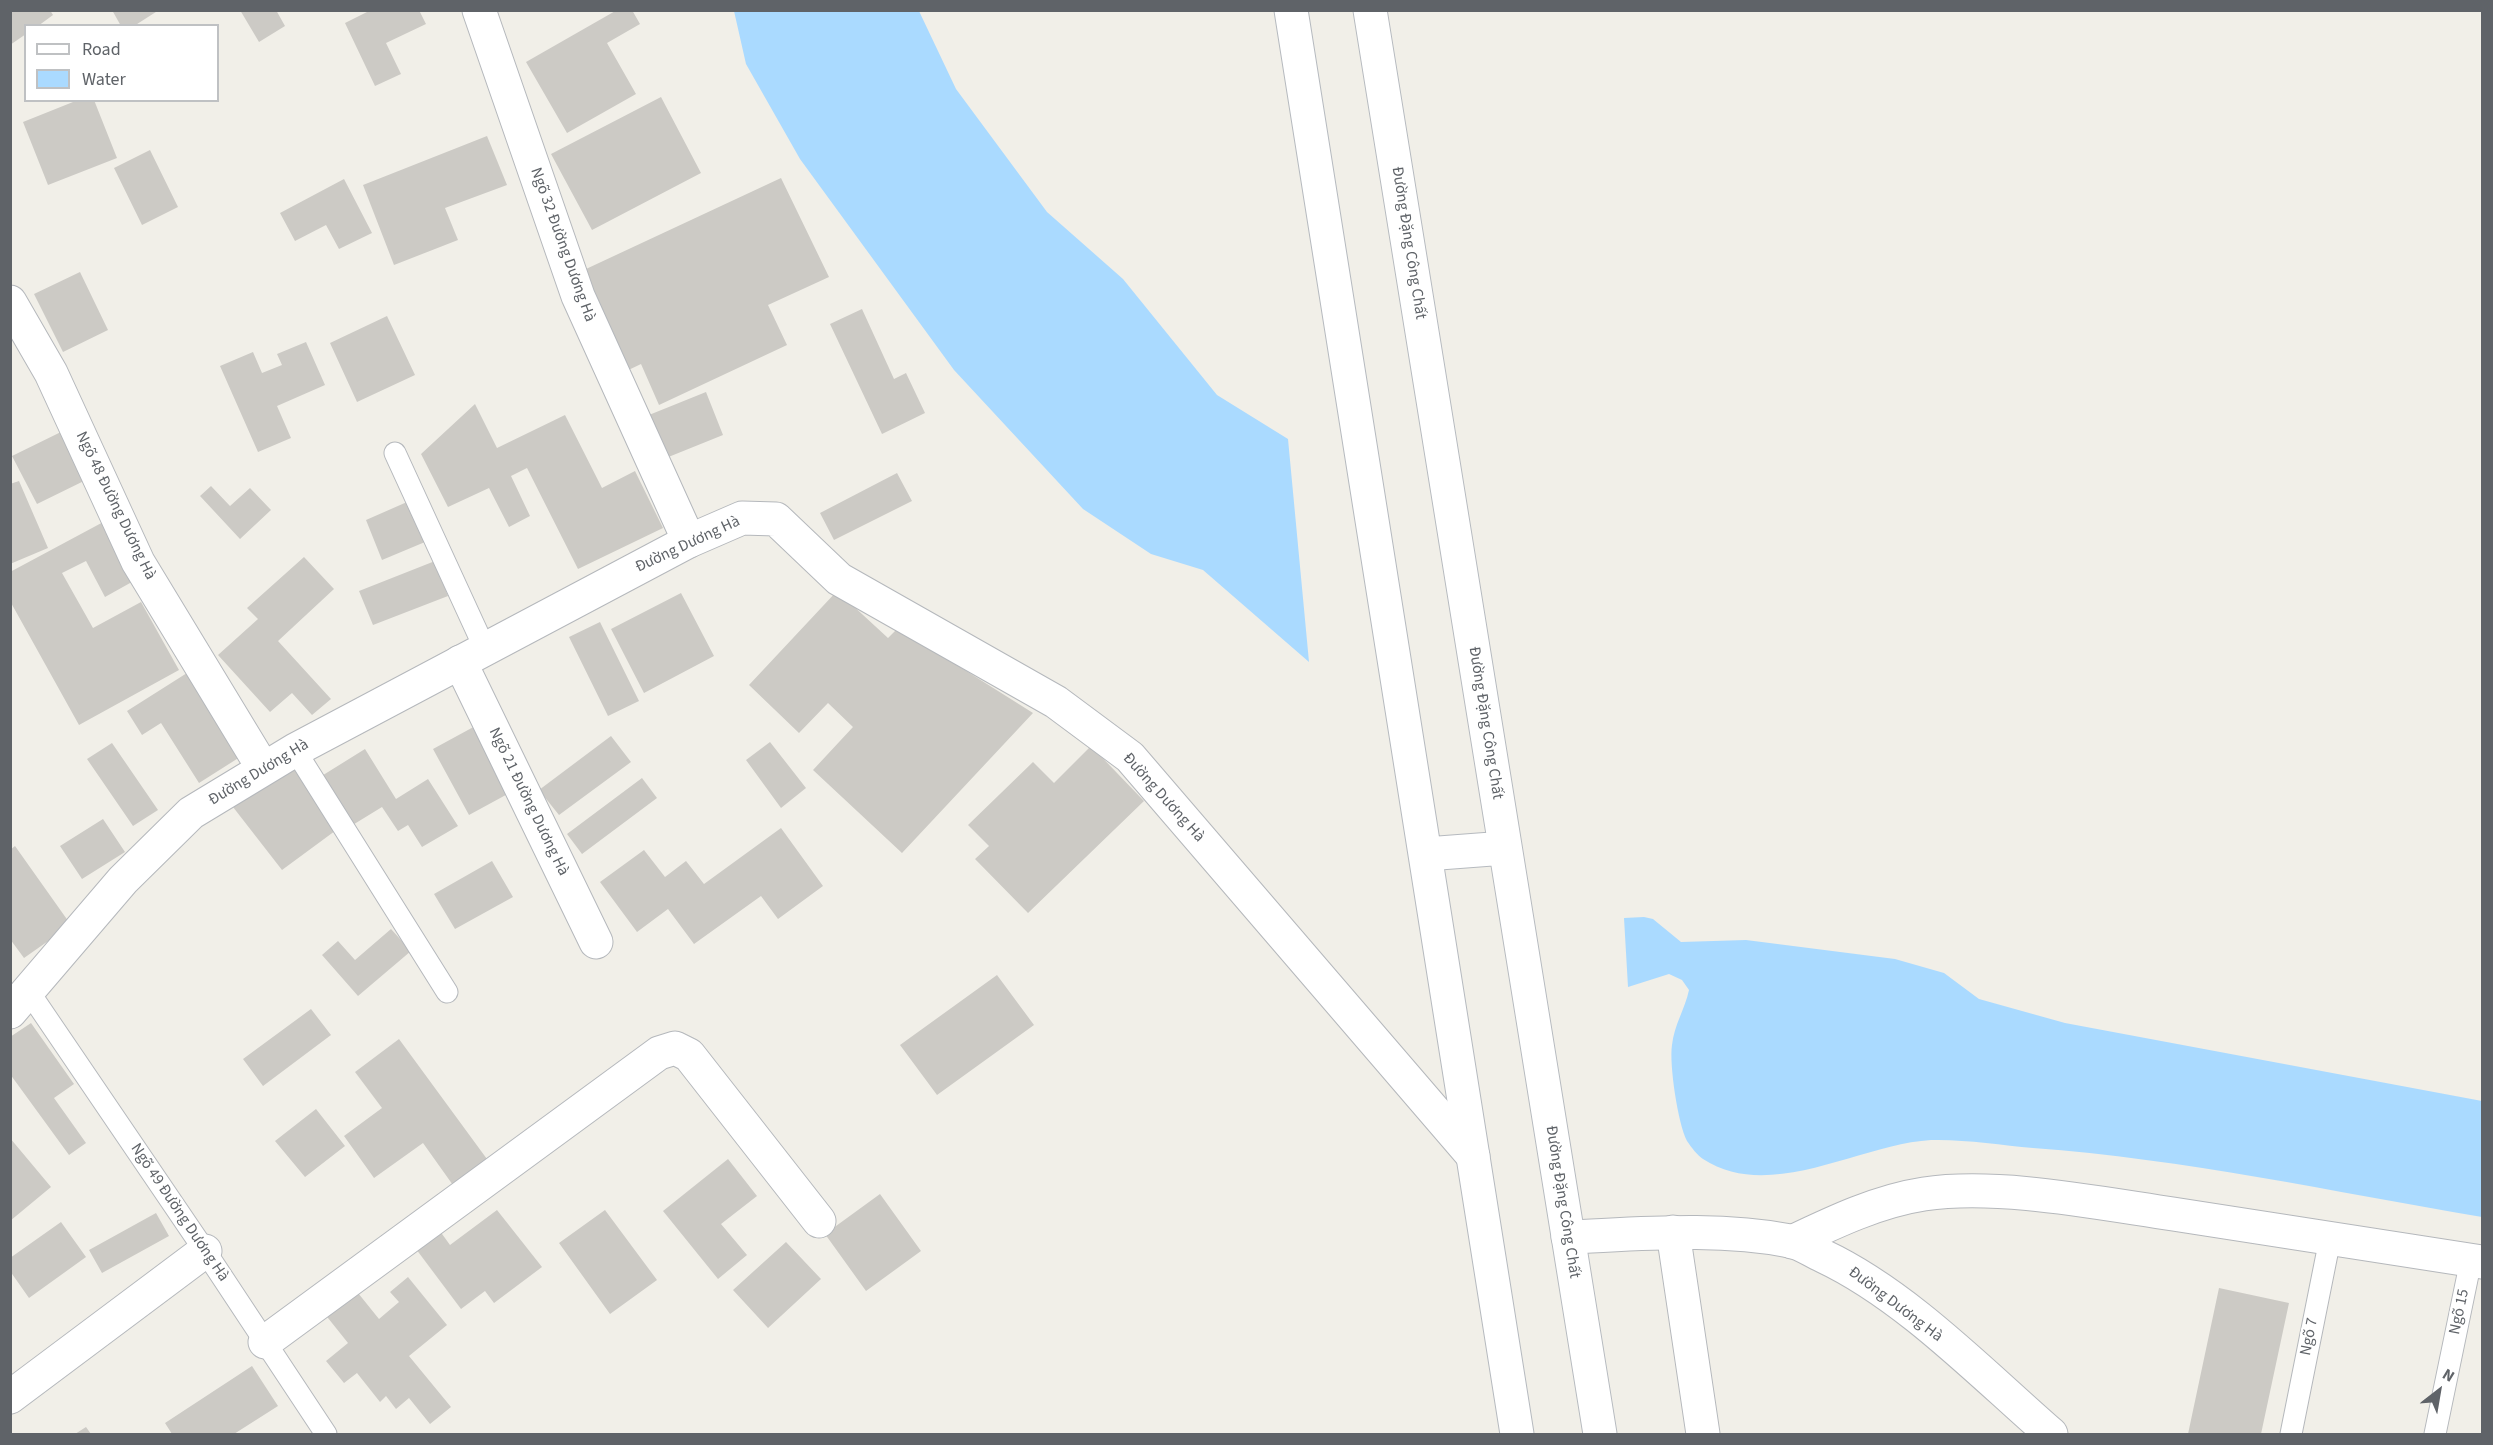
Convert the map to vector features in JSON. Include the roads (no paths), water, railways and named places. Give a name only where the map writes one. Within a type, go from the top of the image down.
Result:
[{"type":"street","name":"Ngõ 32 Đường Dương Hà","points":[[480,10],[578,296],[689,541]]},
{"type":"street","points":[[1291,10],[1517,1434]]},
{"type":"street","name":"Đường Đặng Công Chất","points":[[1370,10],[1600,1434]]},
{"type":"street","name":"Ngõ 48 Đường Dương Hà","points":[[10,302],[51,373],[138,562],[263,768]]},
{"type":"street","name":"Đường Dương Hà","points":[[20,1002],[123,880],[191,813],[295,750],[689,541],[742,518],[776,519],[839,579],[1056,702],[1130,757],[1473,1156]]},
{"type":"street","name":"Ngõ 21 Đường Dương Hà","points":[[473,656],[596,942]]},
{"type":"street","points":[[1426,854],[1505,848]]},
{"type":"street","points":[[265,1342],[659,1053],[675,1048],[689,1055],[819,1221]]},
{"type":"street","points":[[1792,1242],[1878,1206],[1924,1194],[1973,1192],[2028,1194],[2115,1205],[2477,1261]]},
{"type":"street","name":"Đường Dương Hà","points":[[1568,1238],[1673,1232],[1792,1242],[1850,1269],[1901,1306],[2051,1434]]},
{"type":"street","points":[[1673,1232],[1703,1434]]},
{"type":"street","points":[[10,1397],[205,1251]]},
{"type":"lane","points":[[395,453],[473,656]]},
{"type":"lane","points":[[295,750],[447,992]]},
{"type":"lane","name":"Ngõ 49 Đường Dương Hà","points":[[20,1002],[205,1251],[326,1434]]},
{"type":"lane","name":"Ngõ 7","points":[[2291,1434],[2330,1239]]},
{"type":"lane","name":"Ngõ 15","points":[[2435,1434],[2477,1261]]},
{"type":"water","points":[[734,11],[919,11],[956,89],[1047,212],[1123,279],[1217,395],[1288,439],[1309,662],[1203,570],[1151,554],[1083,509],[954,370],[800,159],[746,64]]},
{"type":"water","points":[[1624,918],[1653,919],[1681,942],[1746,940],[1895,959],[1944,973],[1979,999],[2065,1023],[2482,1101],[2482,1217],[2202,1168],[2090,1153],[1956,1140],[1931,1140],[1904,1144],[1816,1168],[1786,1173],[1757,1175],[1729,1171],[1699,1156],[1687,1141],[1680,1122],[1671,1054],[1675,1031],[1689,990],[1682,980],[1669,974],[1628,987]]}]
